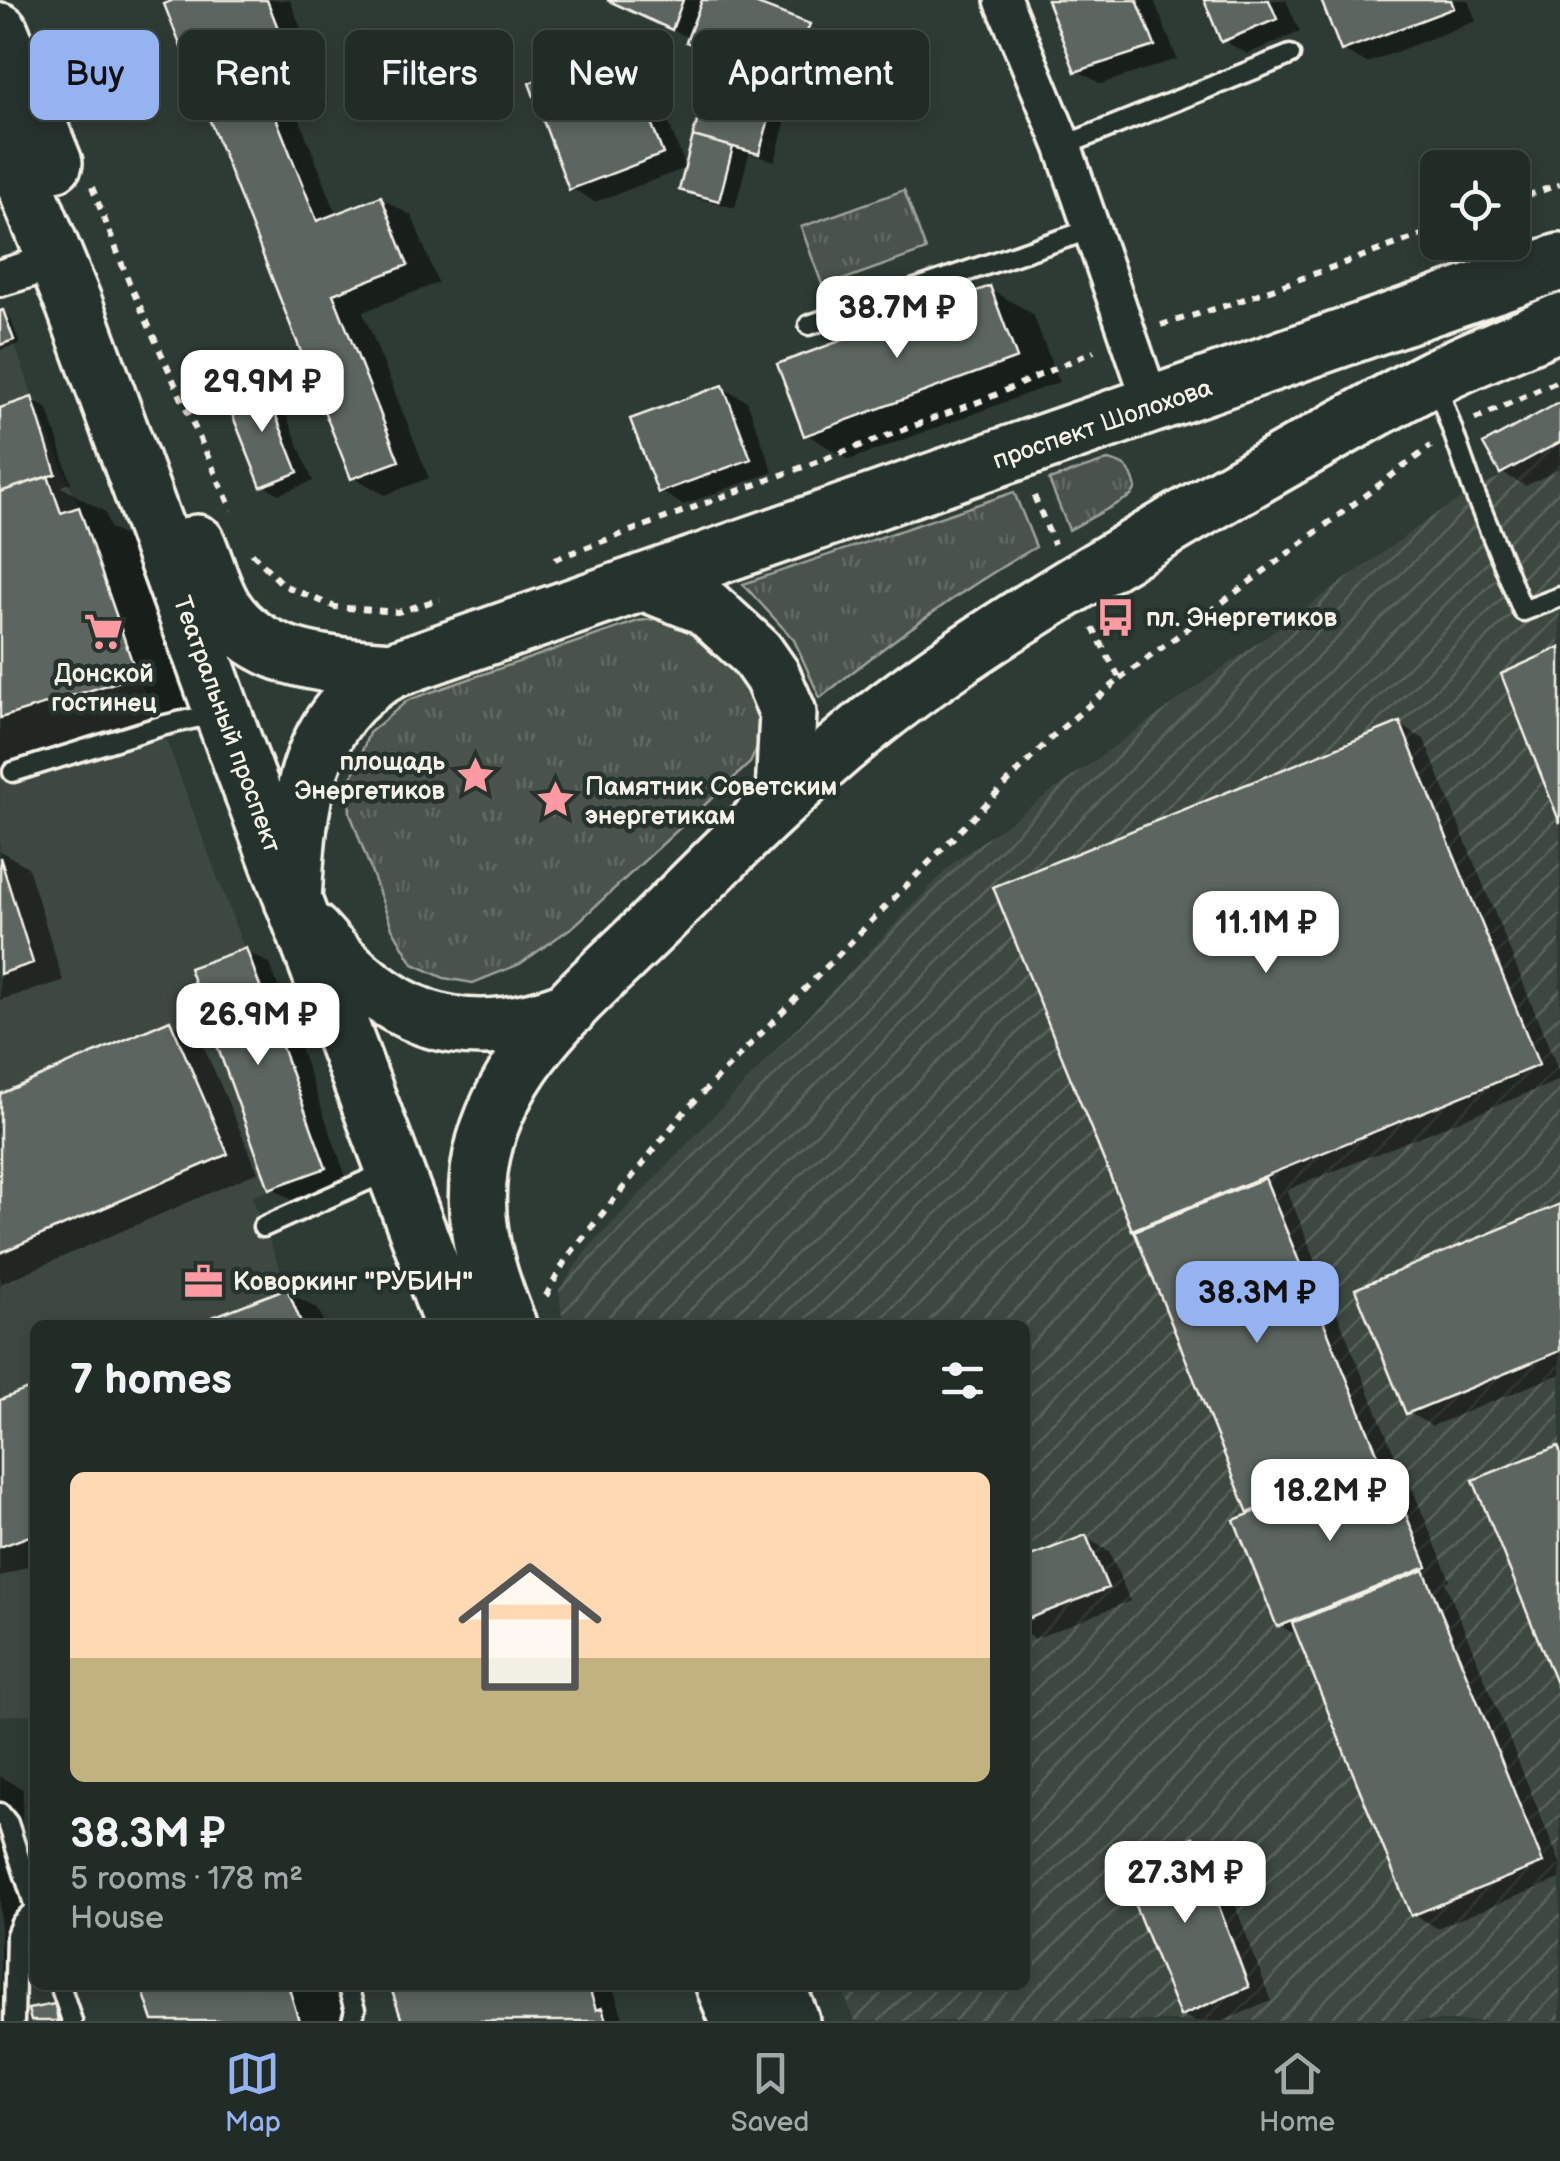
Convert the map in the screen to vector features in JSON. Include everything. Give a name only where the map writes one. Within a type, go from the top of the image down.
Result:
[{"type":"main road","name":"Театральный проспект","points":[[0,31],[106,291],[182,506],[222,605],[251,637],[271,648],[312,661],[392,670]]},
{"type":"main road","name":"Театральный проспект","points":[[0,124],[57,261],[451,1320]]},
{"type":"main road","name":"проспект Шолохова","points":[[644,582],[1560,262]]},
{"type":"main road","points":[[522,1306],[484,1261],[476,1224],[480,1163],[495,1115],[522,1061],[544,1033],[784,795],[876,719],[984,639],[1070,585],[1310,444],[1434,378],[1560,322]]},
{"type":"main road","points":[[569,1009],[512,1027],[454,1027],[426,1020],[402,1009],[356,974],[296,908],[295,862],[306,790],[320,740],[356,694],[392,670],[644,582],[706,607],[756,653],[772,676],[788,713],[784,795]]},
{"type":"main road","points":[[726,1990],[739,2021]]},
{"type":"main road","points":[[778,1990],[791,2021]]},
{"type":"street","points":[[1002,0],[1063,146],[1152,406]]},
{"type":"street","points":[[0,278],[57,261]]},
{"type":"lane","points":[[1063,146],[1290,56]]},
{"type":"lane","points":[[808,325],[1092,230]]},
{"type":"lane","points":[[1434,378],[1523,611],[1560,598]]},
{"type":"lane","points":[[14,772],[162,726],[222,712]]},
{"type":"lane","points":[[263,1227],[394,1168]]},
{"type":"lane","points":[[0,1814],[8,1823],[30,1892]]},
{"type":"lane","points":[[14,2021],[16,1934],[30,1913]]},
{"type":"lane","points":[[62,1990],[72,2021]]},
{"type":"lane","points":[[350,1990],[356,2010],[352,2021]]},
{"type":"path","points":[[1530,195],[1560,184]]},
{"type":"path","points":[[546,562],[986,400],[1128,336],[1228,305],[1420,235]]},
{"type":"path","points":[[129,282],[235,517]]},
{"type":"path","points":[[522,1306],[544,1300],[566,1259],[685,1110],[1054,734],[1120,679],[1452,429],[1560,380]]},
{"type":"path","points":[[1016,452],[1070,585],[1120,679]]},
{"type":"path","points":[[252,553],[283,585],[335,607],[398,612],[454,595]]},
{"type":"shaded area","points":[[3,310],[33,397],[79,507],[137,676],[161,726],[326,1168],[252,1197],[300,1320],[30,1320],[30,1714],[0,1716]]},
{"type":"shaded area","points":[[1560,442],[1560,2021],[855,2021],[842,1990],[1030,1990],[1030,1320],[562,1320],[559,1290],[586,1251],[954,862],[1440,511]]},
{"type":"green space","points":[[904,190],[926,250],[823,287],[801,227]]},
{"type":"green space","points":[[1108,460],[1127,468],[1136,488],[1131,496],[1069,530],[1049,480]]},
{"type":"green space","points":[[1014,492],[1036,547],[925,618],[820,698],[794,640],[743,584]]},
{"type":"green space","points":[[671,617],[699,627],[754,689],[762,738],[750,763],[575,925],[520,964],[473,983],[444,978],[413,964],[392,928],[350,813],[349,785],[369,733],[408,700],[638,621]]},
{"type":"building","points":[[173,0],[267,0],[279,30],[179,30],[179,42],[164,4]]},
{"type":"building","points":[[607,0],[683,0],[672,30]]},
{"type":"building","points":[[702,0],[747,0],[810,24],[808,30],[693,30],[693,45],[686,42]]},
{"type":"building","points":[[1047,0],[1137,0],[1155,46],[1075,72]]},
{"type":"building","points":[[1204,0],[1269,0],[1277,19],[1221,42]]},
{"type":"building","points":[[1321,0],[1451,0],[1454,8],[1341,51]]},
{"type":"building","points":[[210,120],[277,120],[317,221],[381,196],[408,265],[333,294],[399,461],[351,479]]},
{"type":"building","points":[[543,120],[650,120],[663,154],[569,190]]},
{"type":"building","points":[[698,120],[769,120],[759,154],[693,136]]},
{"type":"building","points":[[693,136],[733,147],[719,201],[679,190]]},
{"type":"building","points":[[990,286],[1017,358],[804,436],[777,364]]},
{"type":"building","points":[[3,310],[14,340],[0,345],[0,311]]},
{"type":"building","points":[[263,383],[298,472],[261,487],[226,399]]},
{"type":"building","points":[[723,385],[751,459],[658,493],[630,419]]},
{"type":"building","points":[[32,397],[56,474],[0,492],[0,408]]},
{"type":"building","points":[[1560,402],[1560,442],[1500,474],[1483,444]]},
{"type":"building","points":[[48,476],[61,513],[79,507],[137,676],[0,718],[0,492]]},
{"type":"building","points":[[1560,647],[1560,823],[1501,674]]},
{"type":"building","points":[[1400,722],[1539,1065],[1132,1230],[993,887]]},
{"type":"building","points":[[0,857],[33,963],[0,974]]},
{"type":"building","points":[[246,948],[326,1168],[269,1189],[189,968]]},
{"type":"building","points":[[170,1020],[228,1154],[0,1253],[0,1094]]},
{"type":"building","points":[[1265,1178],[1380,1460],[1248,1513],[1134,1231]]},
{"type":"building","points":[[1560,1204],[1560,1351],[1406,1414],[1355,1289]]},
{"type":"building","points":[[287,1288],[300,1320],[205,1320]]},
{"type":"building","points":[[30,1388],[30,1536],[0,1547],[0,1400]]},
{"type":"building","points":[[1558,1446],[1560,1451],[1560,1693],[1473,1480]]},
{"type":"building","points":[[1384,1460],[1427,1567],[1277,1627],[1234,1520]]},
{"type":"building","points":[[1086,1535],[1108,1588],[1030,1618],[1030,1556]]},
{"type":"building","points":[[1424,1570],[1543,1863],[1411,1916],[1292,1623]]},
{"type":"building","points":[[1193,1837],[1249,1987],[1180,2016],[1120,1869]]},
{"type":"building","points":[[143,1990],[290,1990],[299,2021],[153,2021]]},
{"type":"building","points":[[392,1990],[590,1990],[596,2010],[602,2008],[606,2021],[402,2021]]},
{"type":"building","points":[[55,2004],[58,2021],[31,2021],[28,2009]]},
{"type":"place","name":"пл. Энергетиков","points":[[1116,617]]},
{"type":"place","name":"Донской гостинец","points":[[104,632]]},
{"type":"place","name":"площадь Энергетиков","points":[[475,775]]},
{"type":"place","name":"Памятник Советским энергетикам","points":[[555,800]]},
{"type":"place","name":"Коворкинг \"РУБИН\"","points":[[203,1281]]}]
